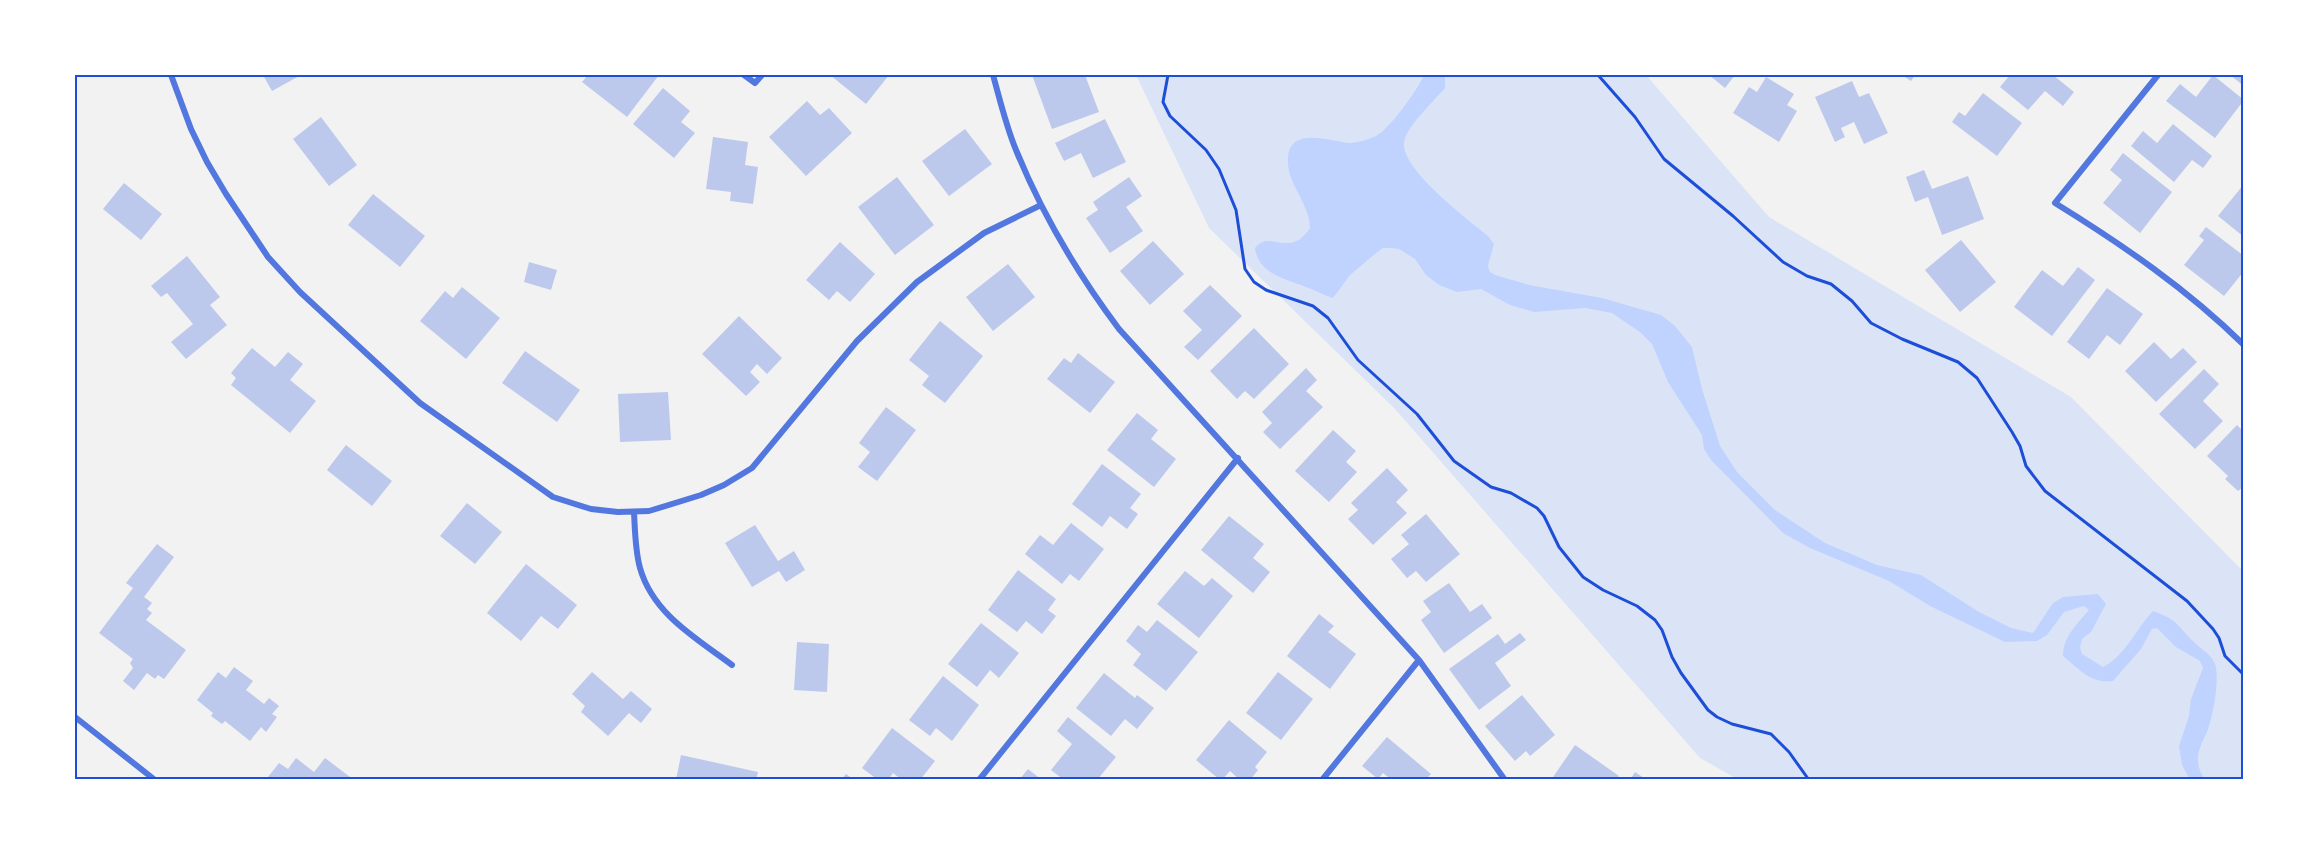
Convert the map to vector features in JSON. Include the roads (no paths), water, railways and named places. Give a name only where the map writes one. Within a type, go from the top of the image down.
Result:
[{"type":"street","points":[[171,75],[191,129],[226,194],[268,257],[334,326],[420,403],[553,497],[591,509],[649,511],[701,495],[724,485],[752,468],[857,341],[917,282],[984,233],[1041,205]]},
{"type":"street","points":[[744,75],[755,83],[762,75]]},
{"type":"street","points":[[993,75],[1015,148],[1041,205],[1074,265],[1119,328],[1419,660],[1505,780]]},
{"type":"street","points":[[2158,75],[2055,203],[2164,275],[2196,300],[2244,345]]},
{"type":"street","points":[[979,780],[1238,458]]},
{"type":"street","points":[[634,512],[636,547],[641,569],[654,597],[676,624],[732,665]]},
{"type":"street","points":[[1322,780],[1419,660]]},
{"type":"street","points":[[75,717],[155,780]]},
{"type":"water","points":[[1424,75],[1445,75],[1445,88],[1413,125],[1405,138],[1405,149],[1421,176],[1435,191],[1488,236],[1494,244],[1488,265],[1489,271],[1529,285],[1602,298],[1661,315],[1675,326],[1692,347],[1702,389],[1720,446],[1737,472],[1775,510],[1825,543],[1877,565],[1921,575],[1979,612],[2011,628],[2033,633],[2053,603],[2063,597],[2098,594],[2106,604],[2091,632],[2082,639],[2080,647],[2082,654],[2103,667],[2125,649],[2153,611],[2173,620],[2208,654],[2215,664],[2217,679],[2213,708],[2198,755],[2199,767],[2205,780],[2190,780],[2182,765],[2179,746],[2189,716],[2191,699],[2203,668],[2200,661],[2176,647],[2157,628],[2152,629],[2141,649],[2113,681],[2098,680],[2086,674],[2063,656],[2068,637],[2089,610],[2084,606],[2064,612],[2047,635],[2037,641],[2005,642],[1930,606],[1889,581],[1810,548],[1783,533],[1711,460],[1704,449],[1702,435],[1668,382],[1652,344],[1640,332],[1612,313],[1585,308],[1534,312],[1510,305],[1481,289],[1457,292],[1439,285],[1426,275],[1415,259],[1399,249],[1391,248],[1383,248],[1350,275],[1333,298],[1267,270],[1257,257],[1255,248],[1267,241],[1295,242],[1310,228],[1306,210],[1288,167],[1290,148],[1304,138],[1350,143],[1376,136],[1403,108]]}]
